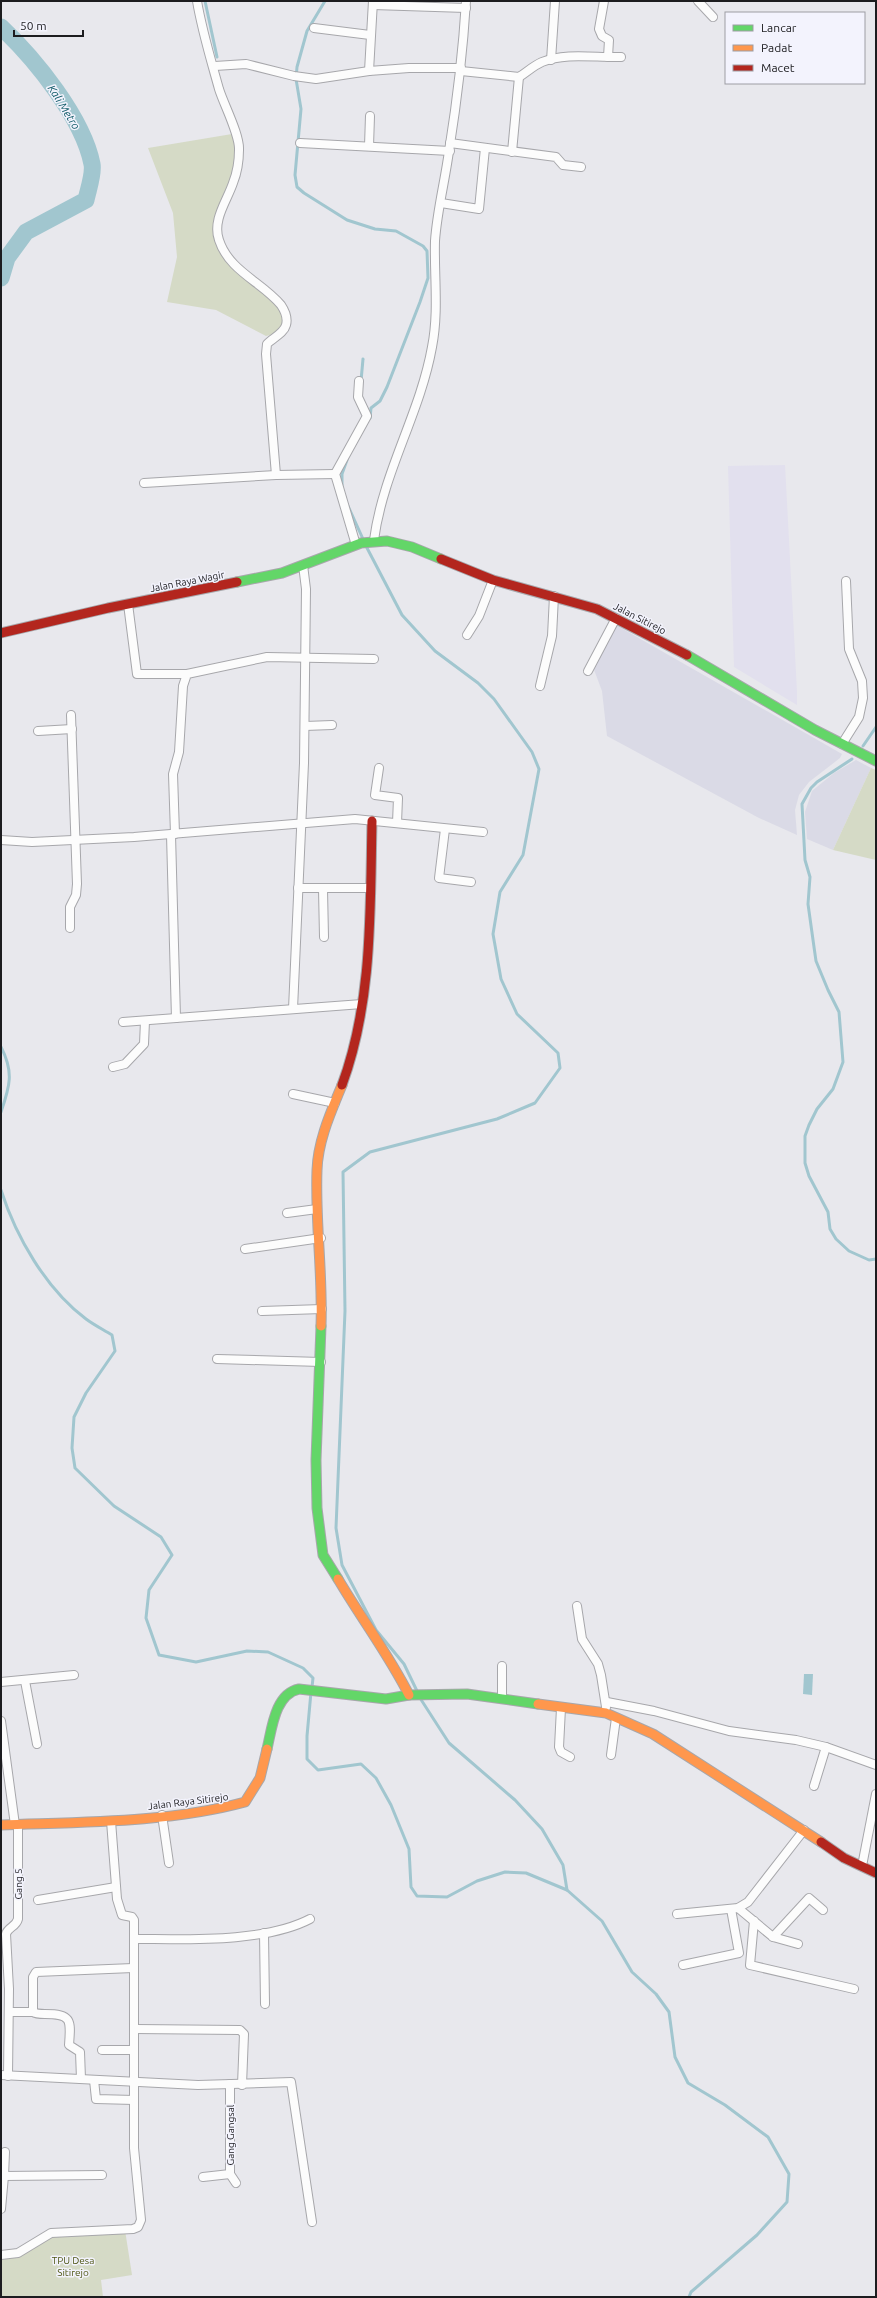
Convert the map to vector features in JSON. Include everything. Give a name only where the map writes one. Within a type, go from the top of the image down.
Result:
[{"type":"street","points":[[197,1],[206,46],[214,66],[219,89],[239,148],[233,183],[218,221],[219,240],[226,255],[244,274],[281,304],[287,319],[286,325],[282,332],[267,344],[266,354],[276,475]]},
{"type":"street","points":[[551,60],[555,1]]},
{"type":"street","points":[[604,1],[599,29],[602,36],[609,40],[608,57]]},
{"type":"street","points":[[698,1],[713,17]]},
{"type":"street","points":[[365,542],[378,513],[387,480],[418,398],[432,346],[436,290],[435,241],[461,70],[466,4],[373,3],[369,71]]},
{"type":"street","points":[[314,28],[370,35]]},
{"type":"street","points":[[512,152],[519,78],[530,68],[551,60],[621,57]]},
{"type":"street","points":[[214,66],[246,64],[296,77],[316,80],[369,71],[409,68],[461,70],[519,78]]},
{"type":"street","points":[[369,146],[370,116]]},
{"type":"street","points":[[300,143],[485,148],[558,158],[563,165],[581,167]]},
{"type":"street","points":[[441,203],[476,210],[479,208],[485,148]]},
{"type":"street","points":[[335,474],[367,416],[358,397],[359,381]]},
{"type":"street","points":[[144,483],[276,475],[335,474]]},
{"type":"street","points":[[335,474],[365,542]]},
{"type":"street","name":"Jalan Raya Wagir","points":[[1,633],[128,604],[254,579],[303,565],[365,542]]},
{"type":"street","name":"Jalan Sitirejo","points":[[365,542],[412,547],[493,580],[598,609],[842,744],[876,761]]},
{"type":"street","points":[[293,1009],[305,726],[306,589],[303,565]]},
{"type":"street","points":[[467,635],[480,616],[493,580]]},
{"type":"street","points":[[842,744],[859,717],[863,698],[862,681],[849,649],[846,581]]},
{"type":"street","points":[[540,686],[552,636],[554,596]]},
{"type":"street","points":[[128,604],[137,674],[187,674],[268,657],[305,659],[374,659]]},
{"type":"street","points":[[588,671],[616,618]]},
{"type":"street","points":[[176,1018],[173,774],[179,752],[183,686],[187,674]]},
{"type":"street","points":[[70,928],[70,907],[76,895],[77,884],[71,715]]},
{"type":"street","points":[[305,726],[332,725]]},
{"type":"street","points":[[38,731],[72,729]]},
{"type":"street","points":[[379,768],[375,795],[398,798],[398,823]]},
{"type":"street","points":[[1,840],[32,842],[173,835],[302,822],[355,819],[483,832]]},
{"type":"street","points":[[372,821],[369,946],[362,1004],[351,1057],[324,1130],[317,1169],[317,1209],[321,1238],[322,1309],[316,1487],[323,1555],[359,1616],[416,1696],[460,1693],[606,1713],[653,1734],[804,1830],[839,1855],[876,1873]]},
{"type":"street","points":[[445,829],[439,878],[471,882]]},
{"type":"street","points":[[298,888],[370,888]]},
{"type":"street","points":[[323,889],[324,937]]},
{"type":"street","points":[[123,1022],[362,1004]]},
{"type":"street","points":[[113,1067],[125,1064],[144,1044],[145,1021]]},
{"type":"street","points":[[293,1094],[335,1103]]},
{"type":"street","points":[[287,1213],[317,1209]]},
{"type":"street","points":[[245,1249],[321,1238]]},
{"type":"street","points":[[262,1311],[322,1309]]},
{"type":"street","points":[[216,1359],[321,1362]]},
{"type":"street","points":[[577,1606],[580,1632],[598,1664],[607,1702],[606,1713]]},
{"type":"street","points":[[502,1666],[502,1699]]},
{"type":"street","points":[[1,1682],[25,1681],[74,1675]]},
{"type":"street","points":[[25,1681],[37,1744]]},
{"type":"street","name":"Jalan Raya Sitirejo","points":[[1,1825],[111,1821],[219,1809],[245,1802],[260,1778],[274,1721],[282,1700],[290,1691],[299,1689],[328,1691],[386,1699],[416,1696]]},
{"type":"street","points":[[607,1702],[654,1711],[729,1731],[796,1740],[826,1747],[876,1765]]},
{"type":"street","points":[[561,1708],[559,1747],[561,1752],[570,1757]]},
{"type":"street","points":[[611,1755],[616,1718]]},
{"type":"street","name":"Gang 5","points":[[1,1721],[16,1825],[18,1919],[16,1924],[9,1928],[4,1935]]},
{"type":"street","points":[[814,1786],[826,1747]]},
{"type":"street","points":[[862,1866],[874,1813],[876,1794]]},
{"type":"street","points":[[162,1815],[169,1863]]},
{"type":"street","points":[[1,2255],[18,2253],[52,2233],[138,2228],[141,2220],[134,2148],[134,1920],[132,1917],[123,1916],[120,1913],[116,1887],[111,1821]]},
{"type":"street","points":[[678,1914],[735,1909],[748,1902],[804,1830]]},
{"type":"street","points":[[38,1900],[116,1887]]},
{"type":"street","points":[[773,1937],[809,1898],[823,1910]]},
{"type":"street","points":[[735,1909],[754,1921],[773,1937],[798,1944]]},
{"type":"street","points":[[683,1965],[739,1953],[735,1909]]},
{"type":"street","points":[[134,1939],[204,1938],[264,1933],[298,1925],[310,1919]]},
{"type":"street","points":[[754,1921],[750,1964],[854,1989]]},
{"type":"street","points":[[264,1933],[265,2004]]},
{"type":"street","points":[[4,1935],[9,2012],[4,2075],[134,2083],[242,2084],[291,2082],[312,2222]]},
{"type":"street","points":[[33,2012],[33,1977],[36,1972],[133,1968]]},
{"type":"street","points":[[9,2012],[62,2014],[68,2019],[70,2025],[69,2045],[80,2052],[81,2079]]},
{"type":"street","points":[[135,2029],[240,2030],[244,2034],[242,2084]]},
{"type":"street","points":[[102,2050],[133,2050]]},
{"type":"street","points":[[94,2080],[95,2098],[109,2100],[134,2100]]},
{"type":"street","name":"Gang Gangsal","points":[[230,2084],[230,2174],[236,2183]]},
{"type":"street","points":[[1,2209],[4,2176],[3,2161],[5,2152]]},
{"type":"street","points":[[203,2177],[230,2174]]},
{"type":"street","points":[[4,2176],[102,2175]]},
{"type":"shaded area","points":[[785,465],[797,705],[734,667],[728,466]]},
{"type":"shaded area","points":[[616,625],[842,754],[840,758],[809,782],[799,795],[795,810],[797,835],[759,818],[607,736],[602,691],[593,667]]},
{"type":"shaded area","points":[[856,760],[871,768],[833,850],[807,839],[805,812],[812,791],[834,773]]},
{"type":"green space","points":[[232,134],[236,146],[232,178],[215,239],[285,316],[279,329],[266,336],[216,310],[167,302],[177,257],[173,213],[148,148]]},
{"type":"green space","points":[[871,768],[876,770],[876,860],[833,850]]},
{"type":"green space","name":"TPU Desa Sitirejo","points":[[125,2230],[132,2275],[101,2280],[103,2297],[1,2297],[1,2259],[14,2258],[41,2241],[53,2236],[73,2233]]},
{"type":"water","points":[[804,1674],[813,1674],[812,1695],[803,1694]]},
{"type":"waterway","points":[[205,1],[217,57]]},
{"type":"waterway","points":[[325,1],[307,31],[297,67],[296,79],[301,109],[295,175],[297,187],[347,220],[375,229],[396,231],[423,246],[427,251],[428,278],[420,302],[387,387],[380,401],[371,408],[370,418]]},
{"type":"waterway","name":"Kali Metro","points":[[1,27],[28,55],[56,90],[79,128],[87,146],[92,164],[92,177],[86,200],[26,232],[7,258],[1,278]]},
{"type":"waterway","points":[[361,381],[363,359]]},
{"type":"waterway","points":[[342,485],[342,474],[347,460]]},
{"type":"waterway","points":[[348,506],[363,539]]},
{"type":"waterway","points":[[366,546],[402,615],[435,651],[478,683],[494,699],[532,752],[539,769],[523,855],[500,892],[493,934],[501,979],[517,1014],[558,1053],[560,1068],[535,1103],[497,1119],[370,1152],[343,1172],[345,1311],[336,1528],[342,1565],[376,1630],[404,1664],[417,1691]]},
{"type":"waterway","points":[[863,746],[876,727]]},
{"type":"waterway","points":[[852,759],[817,782],[811,788],[802,804],[805,860],[810,877],[808,904],[816,961],[839,1012],[843,1062],[833,1089],[817,1109],[809,1125],[805,1136],[805,1163],[809,1176],[828,1212],[830,1229],[836,1239],[849,1251],[869,1260],[876,1259]]},
{"type":"waterway","points":[[1,1047],[8,1064],[9,1072],[7,1094],[1,1112]]},
{"type":"waterway","points":[[1,1190],[7,1208],[24,1244],[45,1277],[71,1307],[89,1321],[112,1335],[115,1351],[86,1393],[74,1417],[72,1448],[75,1468],[114,1506],[161,1537],[172,1555],[149,1590],[146,1618],[159,1655],[196,1662],[247,1651],[268,1652],[303,1668],[313,1678],[312,1687]]},
{"type":"waterway","points":[[311,1692],[307,1736],[307,1759],[318,1770],[361,1764],[376,1778],[391,1805],[409,1849],[411,1887],[417,1896],[447,1897],[477,1881],[505,1872],[526,1873],[567,1890],[602,1921],[632,1972],[656,1994],[669,2012],[675,2057],[688,2083],[725,2105],[768,2137],[789,2174],[787,2202],[757,2235],[691,2292],[689,2297]]},
{"type":"waterway","points":[[420,1698],[449,1743],[515,1800],[542,1829],[563,1865],[567,1890]]},
{"type":"traffic: fast","points":[[237,582],[282,573],[361,543],[387,541],[412,547],[441,559]]},
{"type":"traffic: fast","points":[[687,655],[815,730],[876,761]]},
{"type":"traffic: fast","points":[[321,1326],[316,1460],[317,1508],[323,1555],[338,1579]]},
{"type":"traffic: fast","points":[[267,1749],[273,1722],[280,1705],[291,1692],[299,1689],[386,1699],[409,1695],[467,1694],[538,1704]]},
{"type":"traffic: slow","points":[[321,1326],[317,1170],[322,1137],[342,1085]]},
{"type":"traffic: slow","points":[[338,1579],[393,1665],[409,1695]]},
{"type":"traffic: slow","points":[[538,1704],[606,1713],[653,1734],[821,1842]]},
{"type":"traffic: slow","points":[[1,1825],[155,1818],[216,1809],[245,1802],[260,1778],[267,1749]]},
{"type":"traffic: jam","points":[[441,559],[493,580],[597,609],[687,655]]},
{"type":"traffic: jam","points":[[1,633],[108,608],[237,582]]},
{"type":"traffic: jam","points":[[342,1085],[352,1053],[365,988],[370,921],[372,821]]},
{"type":"traffic: jam","points":[[821,1842],[844,1858],[876,1873]]}]
